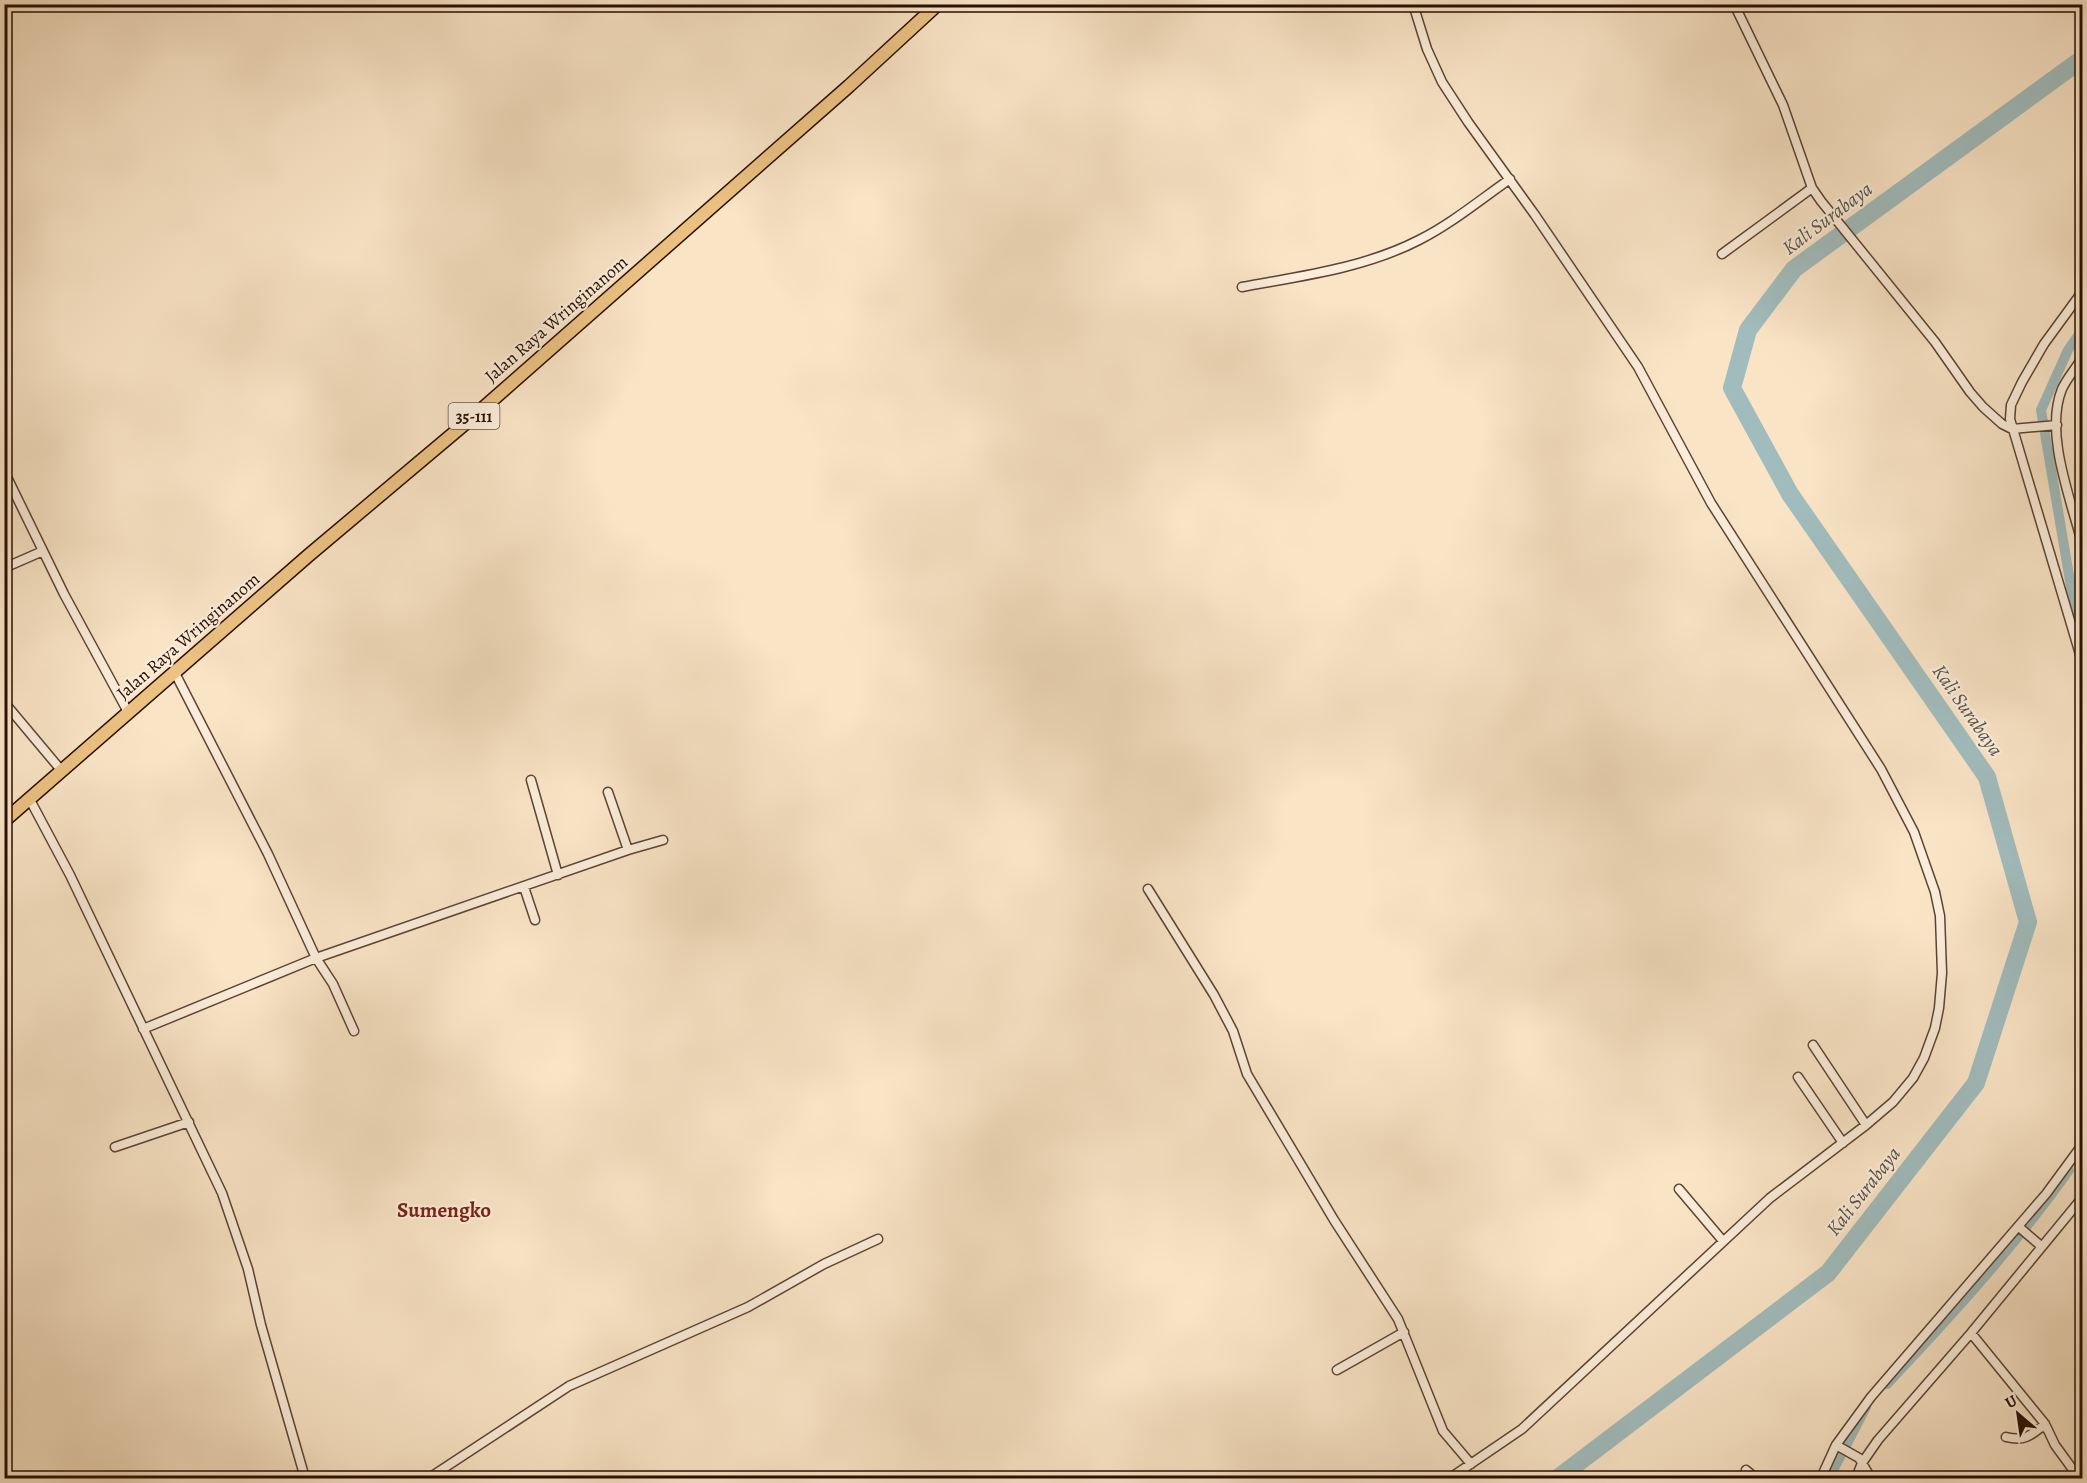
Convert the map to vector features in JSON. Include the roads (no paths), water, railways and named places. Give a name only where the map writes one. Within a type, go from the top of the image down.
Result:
[{"type":"main road","name":"Jalan Raya Wringinanom","points":[[4,821],[309,555],[481,410],[849,86],[938,4]]},
{"type":"street","points":[[1413,4],[1427,49],[1442,82],[1638,367],[1712,503],[1881,769],[1919,844],[1939,910],[1941,997],[1935,1028],[1919,1068],[1893,1102],[1843,1143],[1788,1183],[1535,1417],[1450,1479]]},
{"type":"street","points":[[1734,4],[1783,105],[1812,188],[1821,201],[1935,342],[1970,392],[1998,420],[2014,428],[2053,425]]},
{"type":"street","points":[[1242,287],[1334,270],[1388,254],[1419,240],[1510,179]]},
{"type":"street","points":[[1722,254],[1812,188]]},
{"type":"street","points":[[2082,292],[2044,344],[2011,405],[2014,428],[2082,661]]},
{"type":"street","points":[[2082,358],[2063,388],[2053,425],[2082,543]]},
{"type":"street","points":[[4,471],[128,712]]},
{"type":"street","points":[[4,568],[44,551]]},
{"type":"street","points":[[176,673],[268,854],[316,958],[333,984],[354,1031]]},
{"type":"street","points":[[4,702],[61,770]]},
{"type":"street","points":[[531,780],[558,875]]},
{"type":"street","points":[[608,792],[628,849]]},
{"type":"street","points":[[29,798],[70,875],[222,1193],[238,1239],[305,1479]]},
{"type":"street","points":[[143,1029],[316,958],[628,849],[663,840]]},
{"type":"street","points":[[524,887],[535,920]]},
{"type":"street","points":[[1148,889],[1214,995],[1233,1031],[1247,1074],[1334,1220],[1398,1319],[1443,1431],[1471,1464]]},
{"type":"street","points":[[1813,1045],[1866,1125]]},
{"type":"street","points":[[1798,1077],[1843,1143]]},
{"type":"street","points":[[116,1147],[189,1122]]},
{"type":"street","points":[[1821,1479],[1838,1446],[1880,1386],[2020,1228],[2082,1145]]},
{"type":"street","points":[[1680,1189],[1723,1241]]},
{"type":"street","points":[[1856,1479],[1860,1460],[1971,1334],[2040,1245],[2082,1198]]},
{"type":"street","points":[[2020,1228],[2040,1245]]},
{"type":"street","points":[[429,1479],[569,1386],[748,1307],[824,1264],[878,1239]]},
{"type":"street","points":[[1337,1370],[1404,1332]]},
{"type":"street","points":[[1971,1334],[2045,1424],[2055,1445],[2079,1479]]},
{"type":"street","points":[[2006,1437],[2023,1439],[2045,1424]]},
{"type":"street","points":[[1838,1446],[1860,1460],[1871,1479]]},
{"type":"street","points":[[1746,1470],[1756,1479]]},
{"type":"waterway","name":"Kali Surabaya","points":[[1558,1478],[1828,1273],[1976,1083],[2028,922],[1987,777],[1790,494],[1732,388],[1748,330],[1794,269],[2082,59]]},
{"type":"waterway","points":[[2082,330],[2068,350],[2041,410],[2072,593],[2082,626]]},
{"type":"waterway","points":[[1887,1384],[1982,1280],[2069,1170]]},
{"type":"waterway","points":[[1829,1478],[1866,1407]]},
{"type":"district","name":"Sumengko","points":[[444,1210]]}]
